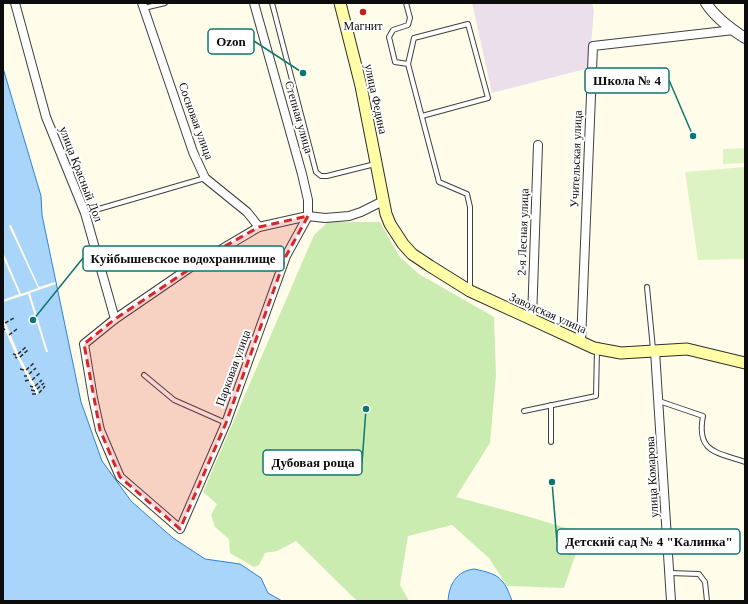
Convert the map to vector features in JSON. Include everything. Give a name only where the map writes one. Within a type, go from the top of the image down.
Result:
[{"type":"main road","name":"улица Федина","points":[[340,3],[361,86],[383,201]]},
{"type":"main road","name":"Заводская улица","points":[[383,201],[390,224],[403,244],[412,254],[470,291],[581,342],[597,349],[622,353],[686,349],[745,363]]},
{"type":"street","name":"улица Красный Дол","points":[[15,3],[46,117],[85,213],[114,319]]},
{"type":"street","name":"Степная улица","points":[[254,3],[302,174],[308,200],[308,216]]},
{"type":"street","points":[[706,3],[711,10],[745,38]]},
{"type":"street","name":"Сосновая улица","points":[[143,6],[193,152],[205,178],[247,212],[259,227]]},
{"type":"street","name":"Учительская улица","points":[[581,342],[593,46],[734,30]]},
{"type":"street","name":"2-я Лесная улица","points":[[532,319],[538,145]]},
{"type":"street","points":[[114,319],[188,269],[259,227],[308,216],[325,218],[349,216],[362,212],[383,201]]},
{"type":"street","name":"Парковая улица","points":[[114,319],[84,344],[100,430],[120,477],[180,529],[226,424],[286,256],[308,216]]},
{"type":"street","name":"улица Комарова","points":[[654,352],[660,401],[671,601]]},
{"type":"lane","points":[[143,6],[165,3]]},
{"type":"lane","points":[[272,3],[316,172],[320,176],[327,176],[375,164]]},
{"type":"lane","points":[[406,3],[410,18],[408,25],[393,30],[389,37],[395,62],[408,64]]},
{"type":"lane","points":[[422,116],[488,98],[468,24],[414,38],[408,64],[439,182],[466,194],[470,207],[470,291]]},
{"type":"lane","points":[[85,213],[205,178]]},
{"type":"lane","points":[[647,287],[654,352]]},
{"type":"lane","points":[[524,411],[596,396],[597,349]]},
{"type":"lane","points":[[144,375],[174,400],[226,424]]},
{"type":"lane","points":[[660,401],[703,416],[702,439],[708,448],[745,462]]},
{"type":"lane","points":[[551,406],[551,442]]},
{"type":"lane","points":[[670,573],[699,574],[705,582],[707,601]]},
{"type":"path","points":[[5,323],[14,318]]},
{"type":"path","points":[[9,334],[17,329]]},
{"type":"path","points":[[17,356],[26,347]]},
{"type":"path","points":[[17,356],[28,350]]},
{"type":"path","points":[[13,354],[17,356]]},
{"type":"path","points":[[20,369],[25,370],[34,363]]},
{"type":"path","points":[[24,376],[28,375],[36,368]]},
{"type":"path","points":[[32,380],[40,373]]},
{"type":"path","points":[[32,386],[42,380]]},
{"type":"path","points":[[31,390],[36,390],[44,383]]},
{"type":"path","points":[[32,394],[37,393],[45,386]]},
{"type":"highlighted area","points":[[308,216],[286,256],[226,423],[180,529],[120,477],[100,430],[84,344],[115,319],[218,250],[259,227]]},
{"type":"shaded area","points":[[472,3],[592,3],[594,10],[589,68],[492,93]]},
{"type":"green space","points":[[745,148],[745,163],[723,164],[723,149]]},
{"type":"green space","points":[[745,167],[745,259],[698,260],[685,172]]},
{"type":"green space","points":[[328,222],[380,222],[399,256],[419,274],[494,317],[496,375],[490,443],[456,497],[583,533],[564,588],[507,586],[489,558],[452,525],[408,536],[400,585],[409,601],[357,601],[296,541],[277,551],[265,553],[259,565],[254,567],[230,553],[229,539],[215,527],[211,515],[217,504],[203,492],[314,235]]},
{"type":"water","points":[[3,68],[41,196],[42,215],[81,402],[102,461],[131,501],[173,538],[205,559],[240,564],[261,578],[268,593],[282,601],[3,601]]},
{"type":"water","points":[[474,569],[495,575],[499,578],[506,587],[512,601],[448,601],[450,589],[455,579],[463,572]]},
{"type":"pier","points":[[11,225],[39,287],[55,282],[56,284],[30,293],[48,352],[46,352],[28,294],[3,302],[3,300],[19,294],[3,257],[3,252],[21,294],[38,288],[9,226]]},
{"type":"pier","points":[[3,317],[20,357],[39,393],[36,394],[16,355],[5,330]]},
{"type":"place","name":"Магнит","points":[[363,12]]},
{"type":"place","name":"Ozon","points":[[303,73]]},
{"type":"place","name":"Школа № 4","points":[[693,136]]},
{"type":"place","name":"Куйбышевское водохранилище","points":[[33,320]]},
{"type":"place","name":"Дубовая роща","points":[[366,409]]},
{"type":"place","name":"Детский сад № 4 \"Калинка\"","points":[[552,482]]}]
